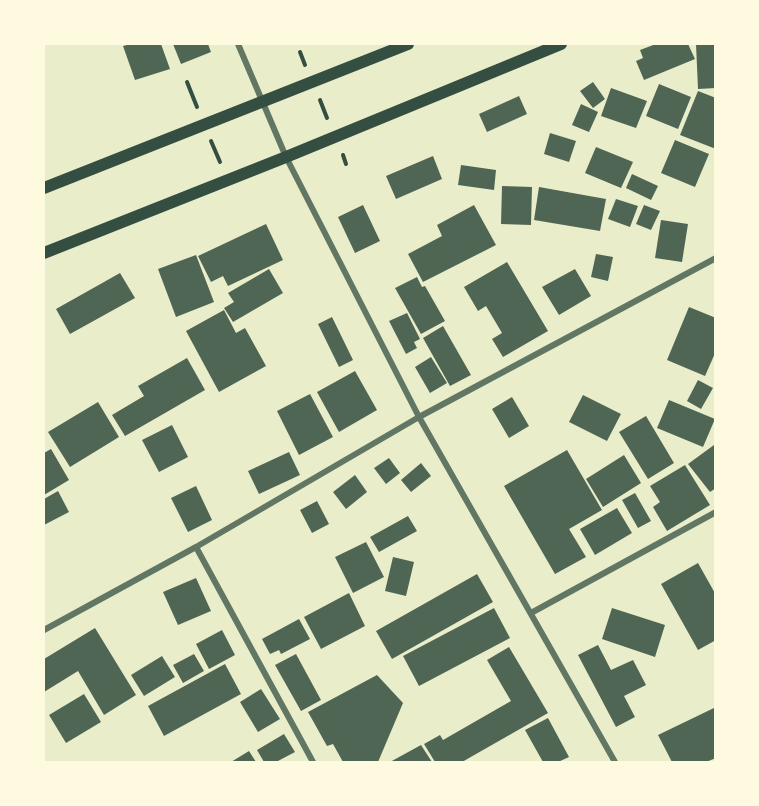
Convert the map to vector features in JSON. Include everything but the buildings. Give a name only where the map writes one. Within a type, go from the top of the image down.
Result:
[{"type":"main road","points":[[44,188],[408,44]]},
{"type":"main road","points":[[44,253],[561,44]]},
{"type":"street","points":[[238,44],[286,157],[419,417],[615,762]]},
{"type":"street","points":[[44,630],[196,547],[419,417],[716,258]]},
{"type":"street","points":[[531,613],[714,515]]},
{"type":"street","points":[[196,547],[313,762]]},
{"type":"path","points":[[300,52],[346,164]]}]
